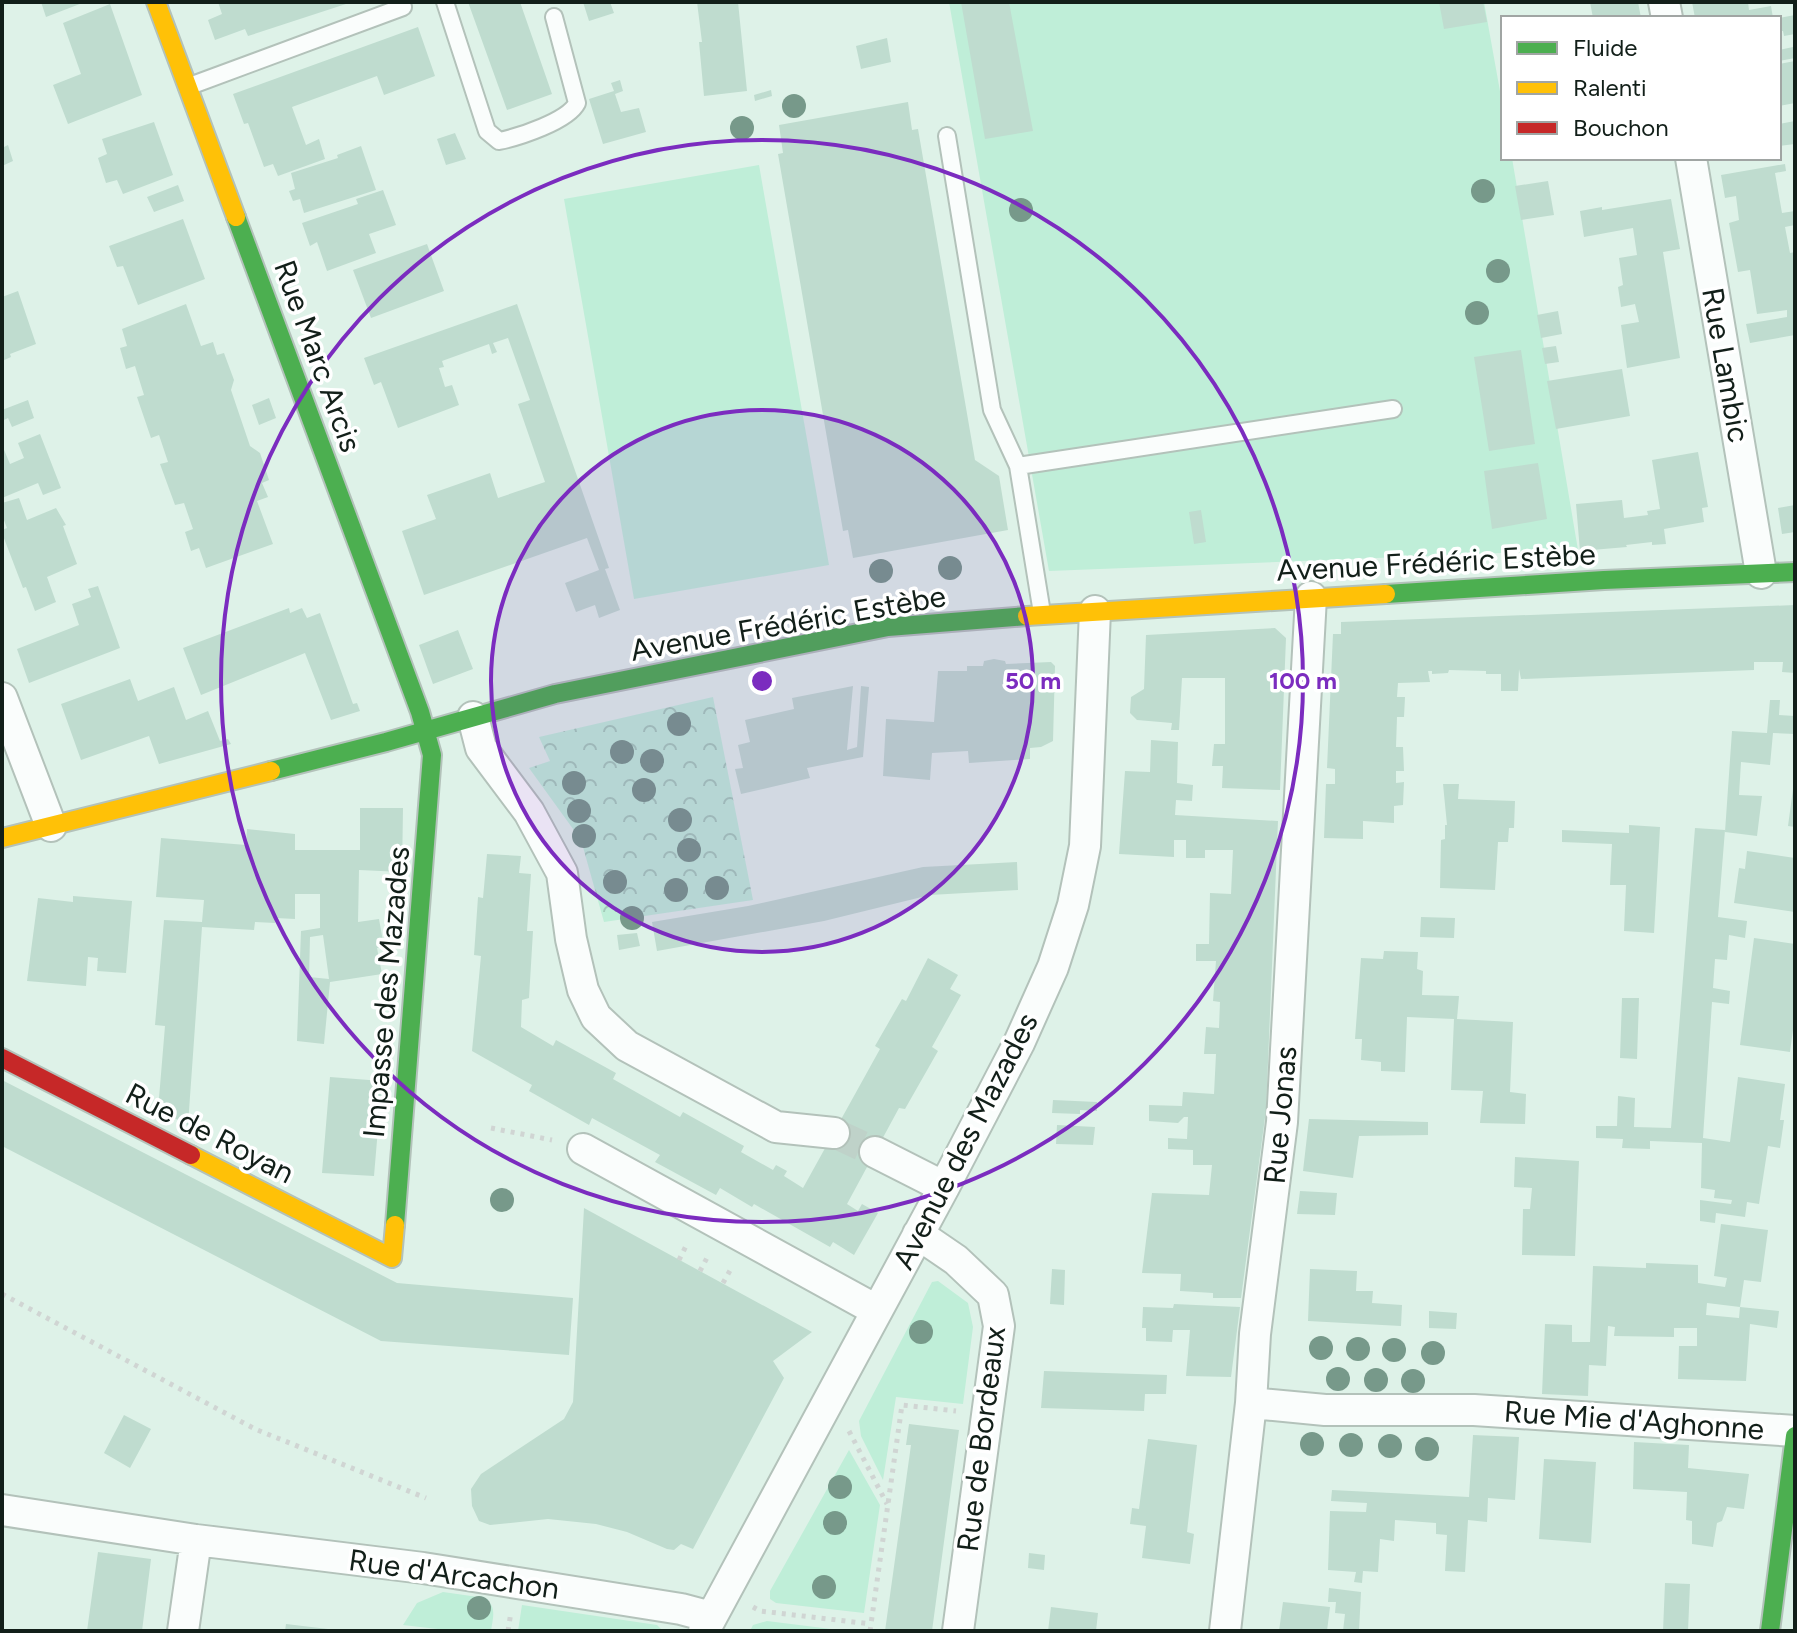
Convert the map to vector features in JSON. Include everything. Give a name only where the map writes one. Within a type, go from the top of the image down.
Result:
[{"type":"street","name":"Rue Marc Arcis","points":[[156,2],[427,730]]},
{"type":"street","name":"Rue Lambic","points":[[1691,160],[1761,573]]},
{"type":"street","name":"Avenue Frédéric Estèbe","points":[[2,838],[427,730],[555,694],[888,627],[1311,597],[1795,572]]},
{"type":"street","name":"Rue Jonas","points":[[1225,1631],[1251,1403],[1255,1334],[1282,1122],[1311,597]]},
{"type":"street","name":"Avenue des Mazades","points":[[708,1624],[944,1187],[1019,1043],[1053,967],[1073,905],[1085,846],[1095,611]]},
{"type":"street","points":[[2,698],[51,826]]},
{"type":"street","points":[[473,717],[481,748],[529,812],[562,873],[571,939],[583,990],[596,1017],[627,1046],[776,1127],[834,1133]]},
{"type":"street","name":"Impasse des Mazades","points":[[392,1258],[432,755],[427,730]]},
{"type":"street","name":"Rue de Royan","points":[[2,1058],[392,1258]]},
{"type":"street","points":[[571,1145],[876,1310]]},
{"type":"street","points":[[875,1152],[944,1187]]},
{"type":"street","name":"Rue de Bordeaux","points":[[918,1234],[956,1260],[993,1295],[999,1326],[958,1631]]},
{"type":"street","name":"Rue Mie d'Aghonne","points":[[1251,1403],[1325,1410],[1474,1410],[1795,1434]]},
{"type":"street","points":[[1770,1631],[1795,1434]]},
{"type":"street","name":"Rue d'Arcachon","points":[[2,1510],[196,1540],[423,1568],[681,1609],[708,1624]]},
{"type":"street","points":[[183,1631],[196,1540]]},
{"type":"lane","points":[[445,2],[487,131],[499,141],[527,133],[573,112],[577,103],[554,17]]},
{"type":"lane","points":[[187,87],[403,7]]},
{"type":"lane","points":[[947,136],[992,410],[1018,466],[1043,615]]},
{"type":"lane","points":[[1018,466],[1393,409]]},
{"type":"path","points":[[491,1128],[571,1145]]},
{"type":"path","points":[[2,1294],[255,1429],[426,1498]]},
{"type":"path","points":[[750,1606],[760,1611],[870,1628],[902,1405],[987,1414]]},
{"type":"path","points":[[848,1429],[887,1505]]},
{"type":"green space","points":[[949,2],[1484,2],[1501,97],[1501,160],[1512,160],[1578,550],[1049,571]]},
{"type":"green space","points":[[759,165],[829,565],[634,599],[564,199]]},
{"type":"green space","points":[[713,697],[753,900],[604,922],[581,840],[529,768],[550,761],[539,737]]},
{"type":"green space","points":[[938,1281],[968,1303],[973,1327],[963,1404],[896,1397],[883,1480],[861,1436],[859,1421],[932,1282]]},
{"type":"green space","points":[[849,1450],[880,1505],[864,1613],[776,1603],[770,1599],[770,1591]]},
{"type":"green space","points":[[443,1592],[489,1601],[493,1609],[491,1631],[455,1631],[403,1625],[417,1603]]},
{"type":"green space","points":[[522,1605],[657,1625],[663,1631],[518,1631]]},
{"type":"green space","points":[[767,1621],[847,1631],[750,1631],[753,1625]]},
{"type":"building","points":[[41,2],[85,2],[46,17]]},
{"type":"building","points":[[218,2],[349,3],[248,36],[245,29],[215,40],[208,20],[222,14]]},
{"type":"building","points":[[468,2],[520,2],[552,94],[507,110]]},
{"type":"building","points":[[583,2],[610,2],[614,13],[589,21]]},
{"type":"building","points":[[697,2],[738,2],[747,91],[704,96]]},
{"type":"building","points":[[961,2],[1009,2],[1033,131],[985,139]]},
{"type":"building","points":[[1439,2],[1483,2],[1487,22],[1444,29]]},
{"type":"building","points":[[1590,2],[1638,2],[1641,16],[1593,16]]},
{"type":"building","points":[[1692,2],[1748,2],[1749,10],[1771,6],[1773,16],[1695,16]]},
{"type":"building","points":[[110,4],[142,95],[68,124],[53,85],[81,74],[63,23]]},
{"type":"building","points":[[1795,15],[1795,34],[1784,36],[1781,18]]},
{"type":"building","points":[[418,27],[435,76],[384,95],[377,76],[292,107],[306,145],[319,139],[325,159],[278,176],[273,164],[264,167],[248,123],[244,124],[233,94]]},
{"type":"building","points":[[887,38],[891,62],[861,69],[856,46]]},
{"type":"building","points":[[1793,47],[1795,58],[1781,61],[1781,50]]},
{"type":"building","points":[[1795,61],[1795,103],[1781,106],[1781,64]]},
{"type":"building","points":[[620,80],[623,91],[615,94],[621,112],[639,108],[646,132],[603,144],[589,99],[614,91],[611,83]]},
{"type":"building","points":[[771,90],[772,96],[755,101],[754,95]]},
{"type":"building","points":[[908,102],[912,130],[918,129],[975,460],[999,476],[1008,530],[853,558],[848,530],[843,531],[778,154],[783,153],[779,125]]},
{"type":"building","points":[[1795,121],[1795,144],[1781,146],[1781,124]]},
{"type":"building","points":[[154,122],[173,175],[123,194],[117,180],[106,183],[98,158],[107,154],[102,139]]},
{"type":"building","points":[[455,133],[466,159],[446,165],[437,139]]},
{"type":"building","points":[[8,145],[13,161],[2,166],[2,148]]},
{"type":"building","points":[[361,146],[376,190],[304,213],[300,199],[293,201],[289,191],[295,189],[291,173],[338,158],[337,155]]},
{"type":"building","points":[[1785,164],[1786,171],[1775,173],[1782,213],[1795,211],[1795,225],[1785,227],[1790,253],[1795,252],[1795,335],[1750,343],[1746,324],[1787,317],[1787,310],[1757,314],[1750,270],[1738,272],[1729,223],[1739,220],[1736,196],[1725,198],[1721,175]]},
{"type":"building","points":[[1548,181],[1554,215],[1521,220],[1515,186]]},
{"type":"building","points":[[178,185],[184,201],[154,212],[147,197]]},
{"type":"building","points":[[383,190],[396,225],[369,234],[376,253],[327,271],[317,242],[310,246],[302,223],[358,204],[356,199]]},
{"type":"building","points":[[1671,199],[1680,249],[1663,252],[1680,358],[1627,368],[1621,325],[1639,322],[1635,304],[1621,307],[1618,287],[1623,285],[1619,258],[1637,255],[1633,228],[1584,237],[1580,211]]},
{"type":"building","points":[[183,219],[205,279],[138,305],[123,266],[117,267],[109,246]]},
{"type":"building","points":[[427,244],[444,291],[371,318],[353,270]]},
{"type":"building","points":[[18,291],[36,344],[10,354],[11,357],[2,361],[2,297]]},
{"type":"building","points":[[186,304],[201,346],[213,342],[217,355],[224,353],[234,380],[231,390],[250,446],[260,453],[269,480],[262,483],[268,497],[257,501],[273,544],[206,568],[199,548],[191,551],[185,532],[193,529],[184,503],[175,505],[160,464],[168,462],[159,435],[151,438],[137,397],[144,395],[135,366],[126,369],[120,348],[127,346],[122,329]]},
{"type":"building","points":[[517,304],[609,568],[605,569],[620,610],[599,618],[595,605],[576,612],[565,583],[599,570],[587,538],[424,595],[402,531],[436,519],[427,495],[490,473],[498,498],[545,482],[518,404],[530,400],[508,338],[493,343],[497,352],[492,354],[489,344],[442,361],[444,367],[439,368],[445,387],[452,385],[459,405],[398,428],[381,382],[374,385],[364,358]]},
{"type":"building","points":[[1558,311],[1562,334],[1541,338],[1537,315]]},
{"type":"building","points":[[1556,346],[1559,362],[1545,364],[1542,348]]},
{"type":"building","points":[[1521,350],[1535,444],[1489,451],[1474,357]]},
{"type":"building","points":[[1622,369],[1630,416],[1556,429],[1547,381]]},
{"type":"building","points":[[269,398],[276,418],[259,425],[252,405]]},
{"type":"building","points":[[28,400],[34,418],[12,427],[8,418],[2,421],[2,410]]},
{"type":"building","points":[[40,434],[61,488],[43,495],[38,483],[2,498],[2,445],[10,464],[24,458],[18,443]]},
{"type":"building","points":[[1698,452],[1708,507],[1702,508],[1704,522],[1664,529],[1666,544],[1652,545],[1652,542],[1580,551],[1576,504],[1622,500],[1624,518],[1648,515],[1647,511],[1660,509],[1652,460]]},
{"type":"building","points":[[1538,463],[1547,519],[1492,529],[1484,471]]},
{"type":"building","points":[[19,498],[27,520],[56,508],[66,525],[63,526],[77,564],[47,577],[56,602],[35,611],[2,533],[7,528],[2,503]]},
{"type":"building","points":[[1795,505],[1795,532],[1782,534],[1778,508]]},
{"type":"building","points":[[1201,510],[1206,542],[1194,544],[1189,512]]},
{"type":"building","points":[[98,586],[120,648],[29,683],[17,649],[79,625],[72,604],[91,597],[88,589]]},
{"type":"building","points":[[1795,605],[1795,673],[1782,672],[1783,662],[1754,662],[1754,670],[1521,679],[1519,669],[1518,691],[1501,691],[1501,674],[1486,674],[1486,671],[1449,670],[1448,673],[1432,674],[1428,671],[1430,682],[1398,683],[1397,697],[1405,697],[1404,717],[1397,717],[1396,747],[1403,747],[1404,771],[1396,771],[1396,783],[1404,782],[1403,805],[1394,806],[1394,823],[1363,821],[1363,839],[1324,838],[1326,784],[1335,784],[1335,769],[1327,768],[1333,634],[1341,634],[1341,622]]},
{"type":"building","points":[[289,608],[290,613],[302,608],[307,618],[320,613],[353,704],[357,703],[360,711],[331,720],[305,653],[201,695],[183,648]]},
{"type":"building","points":[[1275,628],[1286,638],[1280,790],[1222,788],[1223,766],[1212,766],[1214,744],[1225,744],[1225,678],[1182,678],[1179,730],[1171,730],[1172,723],[1137,720],[1130,713],[1131,697],[1144,689],[1146,635]]},
{"type":"building","points":[[458,630],[473,669],[433,684],[419,645]]},
{"type":"building","points":[[994,659],[1006,664],[1051,662],[1055,666],[1053,741],[1030,748],[1030,759],[969,763],[968,751],[932,753],[930,780],[883,776],[886,719],[934,722],[938,671],[967,671],[967,666],[983,666],[984,661]]},
{"type":"building","points":[[130,679],[138,701],[174,687],[186,720],[208,711],[220,741],[228,739],[231,744],[159,764],[149,736],[81,760],[61,704]]},
{"type":"building","points":[[853,686],[847,750],[857,747],[861,686],[869,687],[863,757],[807,768],[810,778],[741,794],[735,769],[743,768],[738,745],[750,742],[745,720],[794,709],[792,698]]},
{"type":"building","points":[[1770,700],[1780,700],[1779,715],[1795,716],[1795,734],[1773,733],[1770,765],[1741,762],[1739,795],[1762,796],[1757,836],[1725,832],[1732,731],[1767,733]]},
{"type":"building","points":[[1151,740],[1178,742],[1177,783],[1193,785],[1192,801],[1176,800],[1175,815],[1278,821],[1266,1110],[1241,1298],[1213,1298],[1213,1293],[1180,1291],[1181,1274],[1142,1273],[1152,1193],[1209,1195],[1212,1165],[1193,1165],[1193,1150],[1168,1149],[1168,1138],[1187,1139],[1188,1117],[1178,1123],[1149,1121],[1149,1105],[1182,1106],[1183,1092],[1214,1094],[1216,1054],[1204,1054],[1206,1027],[1219,1028],[1220,1002],[1213,1001],[1216,961],[1196,961],[1196,944],[1209,944],[1210,893],[1231,894],[1233,850],[1205,850],[1205,858],[1186,858],[1186,840],[1174,840],[1174,857],[1119,854],[1125,771],[1150,772]]},
{"type":"building","points":[[1443,784],[1459,784],[1458,799],[1515,801],[1514,828],[1509,828],[1508,842],[1498,842],[1495,890],[1440,888],[1441,840],[1445,839],[1447,825]]},
{"type":"building","points":[[1795,790],[1795,827],[1788,826]]},
{"type":"building","points":[[360,808],[403,808],[402,872],[359,870],[358,922],[379,919],[384,947],[377,948],[382,974],[330,982],[324,1044],[297,1041],[301,931],[320,928],[320,894],[295,894],[295,919],[276,918],[275,923],[255,922],[254,930],[202,927],[188,1125],[158,1110],[165,1026],[155,1025],[164,920],[202,922],[204,900],[156,897],[161,838],[246,845],[247,829],[295,834],[295,850],[360,850]],"holes":[[[323,935],[329,979],[309,977],[310,937]]]},
{"type":"building","points":[[1629,825],[1660,827],[1654,933],[1624,931],[1626,885],[1610,885],[1612,844],[1562,842],[1562,830],[1629,833]]},
{"type":"building","points":[[1695,828],[1725,830],[1718,917],[1747,921],[1745,938],[1729,935],[1727,960],[1715,959],[1713,988],[1730,991],[1729,1004],[1712,1002],[1703,1138],[1730,1142],[1738,1077],[1785,1084],[1780,1148],[1768,1146],[1759,1204],[1747,1202],[1745,1217],[1716,1213],[1715,1223],[1700,1221],[1700,1200],[1731,1204],[1732,1200],[1714,1198],[1715,1190],[1701,1188],[1702,1143],[1650,1141],[1650,1149],[1622,1148],[1623,1139],[1596,1138],[1596,1126],[1617,1126],[1618,1096],[1635,1098],[1634,1127],[1671,1128]]},
{"type":"building","points":[[1747,851],[1795,858],[1795,912],[1734,903],[1739,868],[1745,869]]},
{"type":"building","points":[[487,854],[521,856],[519,873],[531,874],[527,931],[533,931],[529,998],[522,1000],[521,1027],[553,1046],[556,1040],[616,1073],[613,1079],[680,1117],[683,1112],[744,1146],[741,1152],[773,1170],[776,1165],[787,1171],[784,1176],[803,1188],[880,1049],[875,1046],[902,999],[906,1001],[928,958],[958,975],[950,989],[961,995],[932,1047],[938,1051],[905,1109],[899,1108],[847,1204],[858,1211],[862,1204],[878,1213],[854,1255],[833,1242],[830,1247],[720,1188],[716,1195],[655,1162],[660,1155],[592,1118],[589,1125],[529,1091],[532,1085],[472,1051],[481,956],[474,955],[478,897],[483,898]]},
{"type":"building","points":[[1017,862],[1018,890],[930,895],[824,921],[657,951],[652,922],[748,906],[923,867]]},
{"type":"building","points":[[73,896],[132,901],[126,973],[97,971],[98,958],[88,957],[86,986],[27,981],[38,898],[73,902]]},
{"type":"building","points":[[1421,917],[1455,918],[1454,938],[1420,937]]},
{"type":"building","points":[[637,933],[640,946],[619,950],[617,935]]},
{"type":"building","points":[[1754,938],[1795,944],[1795,1015],[1790,1052],[1740,1045]]},
{"type":"building","points":[[1384,951],[1418,952],[1417,969],[1423,971],[1422,995],[1459,996],[1457,1019],[1513,1022],[1510,1092],[1526,1094],[1525,1124],[1480,1123],[1483,1091],[1451,1090],[1454,1019],[1407,1017],[1405,1072],[1381,1071],[1381,1062],[1361,1060],[1362,1039],[1355,1039],[1361,958],[1383,959]]},
{"type":"building","points":[[1622,998],[1639,998],[1637,1059],[1620,1058]]},
{"type":"building","points":[[330,1077],[382,1081],[374,1176],[322,1173]]},
{"type":"building","points":[[2,1080],[397,1283],[573,1298],[569,1355],[381,1341],[2,1146]]},
{"type":"building","points":[[1053,1100],[1097,1102],[1097,1111],[1052,1113]]},
{"type":"building","points":[[1309,1119],[1428,1122],[1428,1135],[1359,1136],[1353,1178],[1303,1171]]},
{"type":"building","points":[[1057,1125],[1095,1127],[1093,1145],[1056,1144]]},
{"type":"building","points":[[1515,1157],[1579,1161],[1575,1256],[1522,1255],[1523,1209],[1530,1209],[1532,1188],[1514,1187]]},
{"type":"building","points":[[1300,1191],[1337,1193],[1335,1215],[1297,1214]]},
{"type":"building","points":[[584,1208],[812,1332],[773,1361],[784,1378],[693,1549],[681,1544],[674,1550],[667,1549],[627,1532],[596,1524],[548,1519],[490,1525],[479,1521],[472,1506],[471,1489],[481,1474],[564,1419],[573,1402]]},
{"type":"building","points":[[1721,1224],[1768,1230],[1761,1282],[1744,1280],[1740,1307],[1779,1311],[1777,1328],[1750,1324],[1746,1381],[1678,1379],[1679,1346],[1697,1346],[1697,1328],[1674,1328],[1674,1337],[1614,1336],[1615,1327],[1608,1326],[1606,1366],[1589,1365],[1588,1396],[1542,1394],[1545,1324],[1572,1325],[1572,1342],[1590,1342],[1593,1266],[1646,1268],[1646,1263],[1698,1265],[1698,1283],[1725,1287],[1727,1278],[1714,1276]],"holes":[[[1707,1303],[1740,1307],[1739,1318],[1706,1315]]]},
{"type":"building","points":[[1052,1269],[1065,1270],[1064,1305],[1050,1304]]},
{"type":"building","points":[[1310,1269],[1357,1271],[1356,1291],[1373,1291],[1372,1303],[1402,1305],[1401,1326],[1308,1321]]},
{"type":"building","points":[[1174,1304],[1240,1307],[1231,1377],[1186,1376],[1190,1330],[1173,1330],[1172,1342],[1146,1341],[1146,1328],[1142,1328],[1143,1307],[1173,1308]]},
{"type":"building","points":[[1429,1311],[1457,1313],[1456,1329],[1429,1328]]},
{"type":"building","points":[[1044,1371],[1167,1375],[1166,1394],[1145,1394],[1144,1411],[1041,1408]]},
{"type":"building","points":[[124,1415],[151,1429],[130,1468],[104,1453]]},
{"type":"building","points":[[909,1424],[959,1430],[932,1631],[885,1631],[911,1445],[906,1445]]},
{"type":"building","points":[[1473,1435],[1519,1437],[1515,1500],[1488,1498],[1487,1522],[1468,1520],[1465,1572],[1445,1571],[1447,1535],[1436,1534],[1436,1523],[1395,1520],[1394,1541],[1380,1539],[1378,1572],[1363,1571],[1362,1583],[1354,1582],[1356,1572],[1328,1570],[1330,1511],[1366,1512],[1367,1503],[1331,1501],[1332,1490],[1469,1497]]},
{"type":"building","points":[[1148,1439],[1197,1445],[1187,1532],[1194,1534],[1190,1564],[1142,1558],[1146,1526],[1130,1524],[1132,1508],[1139,1509]]},
{"type":"building","points":[[1634,1442],[1689,1445],[1688,1468],[1749,1474],[1744,1509],[1727,1507],[1722,1521],[1717,1523],[1713,1547],[1692,1544],[1692,1521],[1686,1520],[1687,1492],[1633,1489]]},
{"type":"building","points":[[1544,1459],[1596,1462],[1591,1543],[1539,1539]]},
{"type":"building","points":[[98,1552],[151,1559],[142,1631],[87,1631]]},
{"type":"building","points":[[1029,1553],[1045,1555],[1044,1570],[1028,1568]]},
{"type":"building","points":[[1665,1583],[1690,1584],[1688,1631],[1663,1631]]},
{"type":"building","points":[[1329,1588],[1361,1592],[1359,1631],[1343,1631],[1345,1614],[1335,1613],[1336,1602],[1328,1602]]},
{"type":"building","points":[[1283,1602],[1330,1607],[1327,1631],[1279,1631]]},
{"type":"building","points":[[1051,1607],[1098,1613],[1096,1631],[1048,1631]]},
{"type":"building","points":[[286,1624],[328,1629],[328,1631],[285,1631]]},
{"type":"tunnel","points":[[834,1133],[875,1152]]},
{"type":"traffic: fast","points":[[236,217],[420,712],[432,755],[395,1225]]},
{"type":"traffic: fast","points":[[1386,594],[1795,572]]},
{"type":"traffic: fast","points":[[271,771],[555,694],[888,627],[1027,616]]},
{"type":"traffic: fast","points":[[1770,1631],[1795,1436]]},
{"type":"traffic: slow","points":[[156,2],[236,217]]},
{"type":"traffic: slow","points":[[1027,616],[1386,594]]},
{"type":"traffic: slow","points":[[2,838],[271,771]]},
{"type":"traffic: slow","points":[[191,1155],[392,1258],[395,1225]]},
{"type":"traffic: jam","points":[[2,1058],[191,1155]]}]
